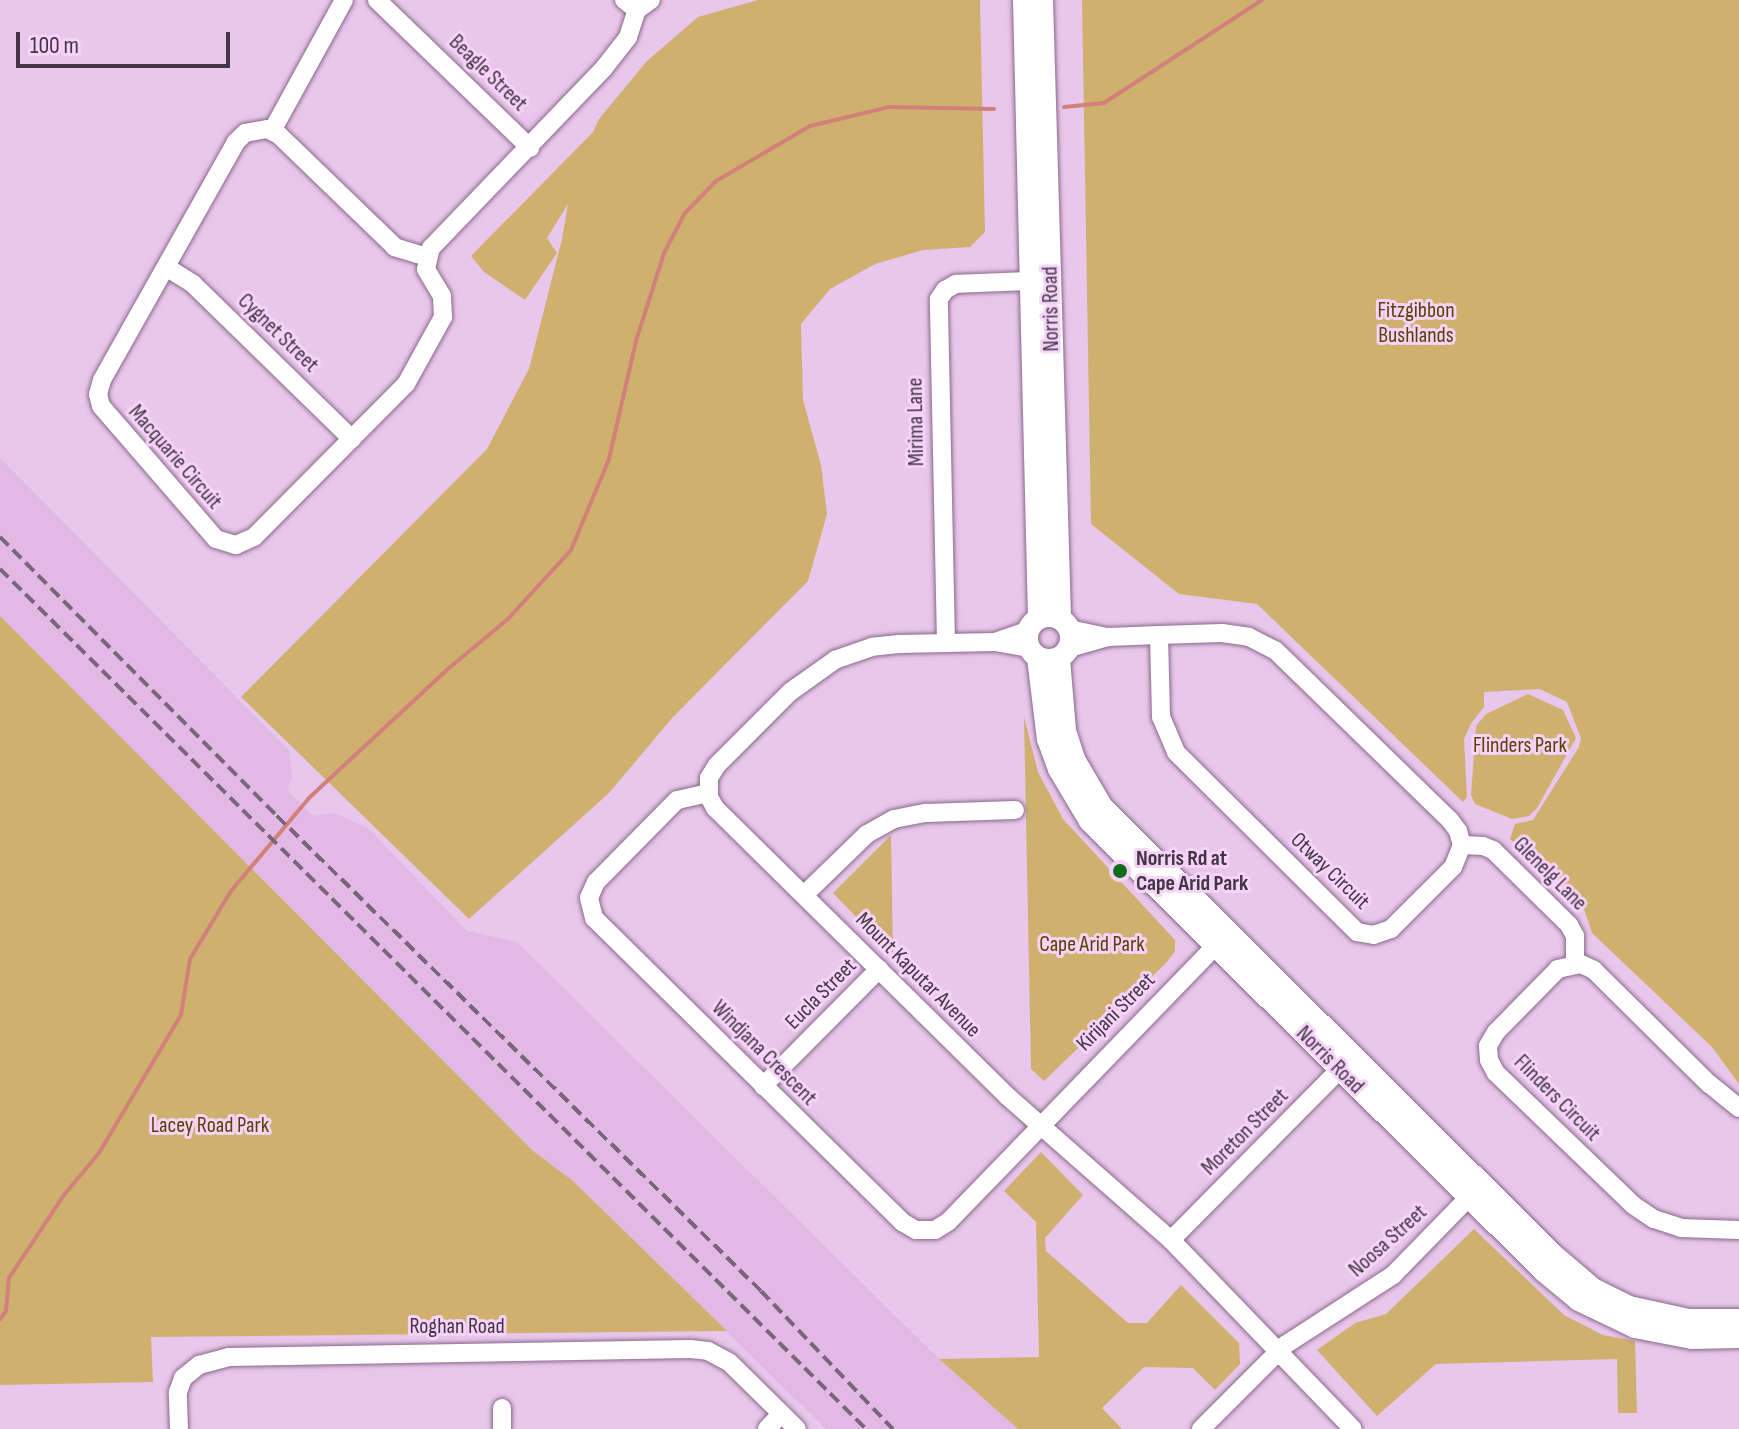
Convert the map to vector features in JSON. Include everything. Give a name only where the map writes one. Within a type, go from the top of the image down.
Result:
[{"type":"main road","name":"Norris Road","points":[[1024,0],[1032,281],[1049,638],[1065,731],[1087,783],[1102,807],[1221,940],[1476,1191],[1562,1287],[1597,1311],[1635,1327],[1672,1336],[1739,1337]]},
{"type":"main road","name":"Norris Road","points":[[1042,0],[1049,638]]},
{"type":"main road","name":"Norris Road","points":[[1476,1191],[1575,1275],[1610,1298],[1669,1317],[1739,1320]]},
{"type":"street","points":[[344,0],[272,131],[395,247],[427,257],[431,248],[530,148],[625,43],[637,3]]},
{"type":"street","name":"Beagle Street","points":[[377,0],[530,148]]},
{"type":"street","name":"Macquarie Circuit","points":[[272,131],[253,130],[236,142],[102,380],[99,400],[104,411],[216,539],[229,545],[248,542],[406,384],[441,324],[444,304],[427,274],[427,257]]},
{"type":"street","name":"Cygnet Street","points":[[166,267],[193,284],[352,439]]},
{"type":"street","name":"Mirima Lane","points":[[946,643],[939,299],[945,290],[956,284],[1032,281]]},
{"type":"street","points":[[708,793],[709,778],[717,765],[790,692],[822,667],[872,647],[1049,638],[1235,634],[1275,650],[1450,820],[1458,831],[1462,845]]},
{"type":"street","name":"Otway Circuit","points":[[1159,635],[1161,717],[1176,752],[1357,932],[1374,935],[1391,929],[1453,867],[1462,845]]},
{"type":"street","name":"Mount Kaputar Avenue","points":[[708,793],[715,808],[1039,1125],[1171,1240],[1353,1429]]},
{"type":"street","name":"Windjana Crescent","points":[[708,793],[677,800],[596,882],[589,903],[602,927],[902,1222],[923,1232],[948,1222],[1039,1125]]},
{"type":"street","points":[[804,895],[867,834],[894,819],[926,813],[1015,810]]},
{"type":"street","name":"Glenelg Lane","points":[[1462,845],[1493,850],[1569,925],[1575,936],[1575,964]]},
{"type":"street","name":"Kirijani Street","points":[[1039,1125],[1221,940]]},
{"type":"street","points":[[1575,964],[1590,967],[1709,1084],[1739,1108]]},
{"type":"street","name":"Flinders Circuit","points":[[1575,964],[1558,969],[1496,1032],[1488,1046],[1491,1067],[1643,1213],[1681,1228],[1739,1230]]},
{"type":"street","name":"Eucla Street","points":[[763,1086],[879,969]]},
{"type":"street","name":"Moreton Street","points":[[1171,1240],[1346,1063]]},
{"type":"street","name":"Noosa Street","points":[[1201,1429],[1280,1350],[1386,1280],[1476,1191]]},
{"type":"street","name":"Roghan Road","points":[[179,1429],[180,1385],[187,1373],[199,1365],[245,1355],[690,1349],[716,1354],[735,1367],[781,1414]]},
{"type":"street","points":[[502,1408],[502,1429]]},
{"type":"street","points":[[767,1429],[781,1414],[797,1429]]},
{"type":"shaded area","points":[[0,458],[289,750],[292,777],[287,790],[313,816],[334,813],[368,828],[467,931],[517,942],[939,1359],[1018,1429],[826,1429],[573,1181],[533,1151],[0,616]]},
{"type":"green space","points":[[758,0],[980,0],[985,232],[970,247],[923,250],[875,264],[830,289],[801,324],[803,400],[821,465],[827,514],[808,581],[673,717],[609,793],[469,919],[241,697],[487,449],[529,369],[562,239],[568,204],[547,238],[557,253],[525,300],[484,272],[471,256],[593,132],[599,119],[647,61],[698,17]]},
{"type":"green space","name":"Fitzgibbon Bushlands","points":[[1082,0],[1739,0],[1739,1084],[1712,1047],[1592,933],[1582,903],[1510,839],[1515,824],[1533,820],[1579,747],[1581,738],[1567,702],[1540,689],[1484,692],[1484,707],[1464,739],[1467,797],[1463,802],[1257,604],[1179,594],[1091,524]]},
{"type":"green space","name":"Lacey Road Park","points":[[0,616],[533,1151],[573,1181],[727,1331],[151,1337],[153,1382],[0,1385]]},
{"type":"green space","name":"Flinders Park","points":[[1528,694],[1563,710],[1576,738],[1537,808],[1529,816],[1512,819],[1475,804],[1471,795],[1476,726],[1486,714]]},
{"type":"green space","name":"Cape Arid Park","points":[[1024,717],[1038,772],[1063,819],[1175,940],[1175,951],[1166,963],[1044,1081],[1031,1069]]},
{"type":"green space","points":[[891,835],[893,955],[833,893]]},
{"type":"green space","points":[[1041,1152],[1083,1195],[1045,1238],[1046,1251],[1128,1323],[1147,1323],[1181,1285],[1239,1343],[1240,1364],[1215,1390],[1193,1368],[1144,1367],[1102,1408],[1122,1429],[1018,1429],[939,1359],[1039,1357],[1036,1222],[1004,1191]]},
{"type":"green space","points":[[1474,1229],[1564,1315],[1603,1335],[1635,1341],[1637,1413],[1618,1413],[1617,1359],[1436,1364],[1377,1416],[1317,1350],[1355,1323],[1386,1314]]},
{"type":"waterway","points":[[1064,107],[1104,103],[1262,0]]},
{"type":"waterway","points":[[0,1319],[6,1311],[9,1278],[64,1195],[99,1153],[181,1015],[190,959],[231,891],[310,797],[449,668],[508,619],[571,550],[609,459],[636,341],[664,253],[685,213],[716,181],[810,126],[889,107],[994,109]]},
{"type":"railway","points":[[0,537],[277,816],[761,1291],[893,1429]]},
{"type":"railway","points":[[0,569],[866,1429]]},
{"type":"place","name":"Norris Rd at Cape Arid Park","points":[[1120,871]]}]
